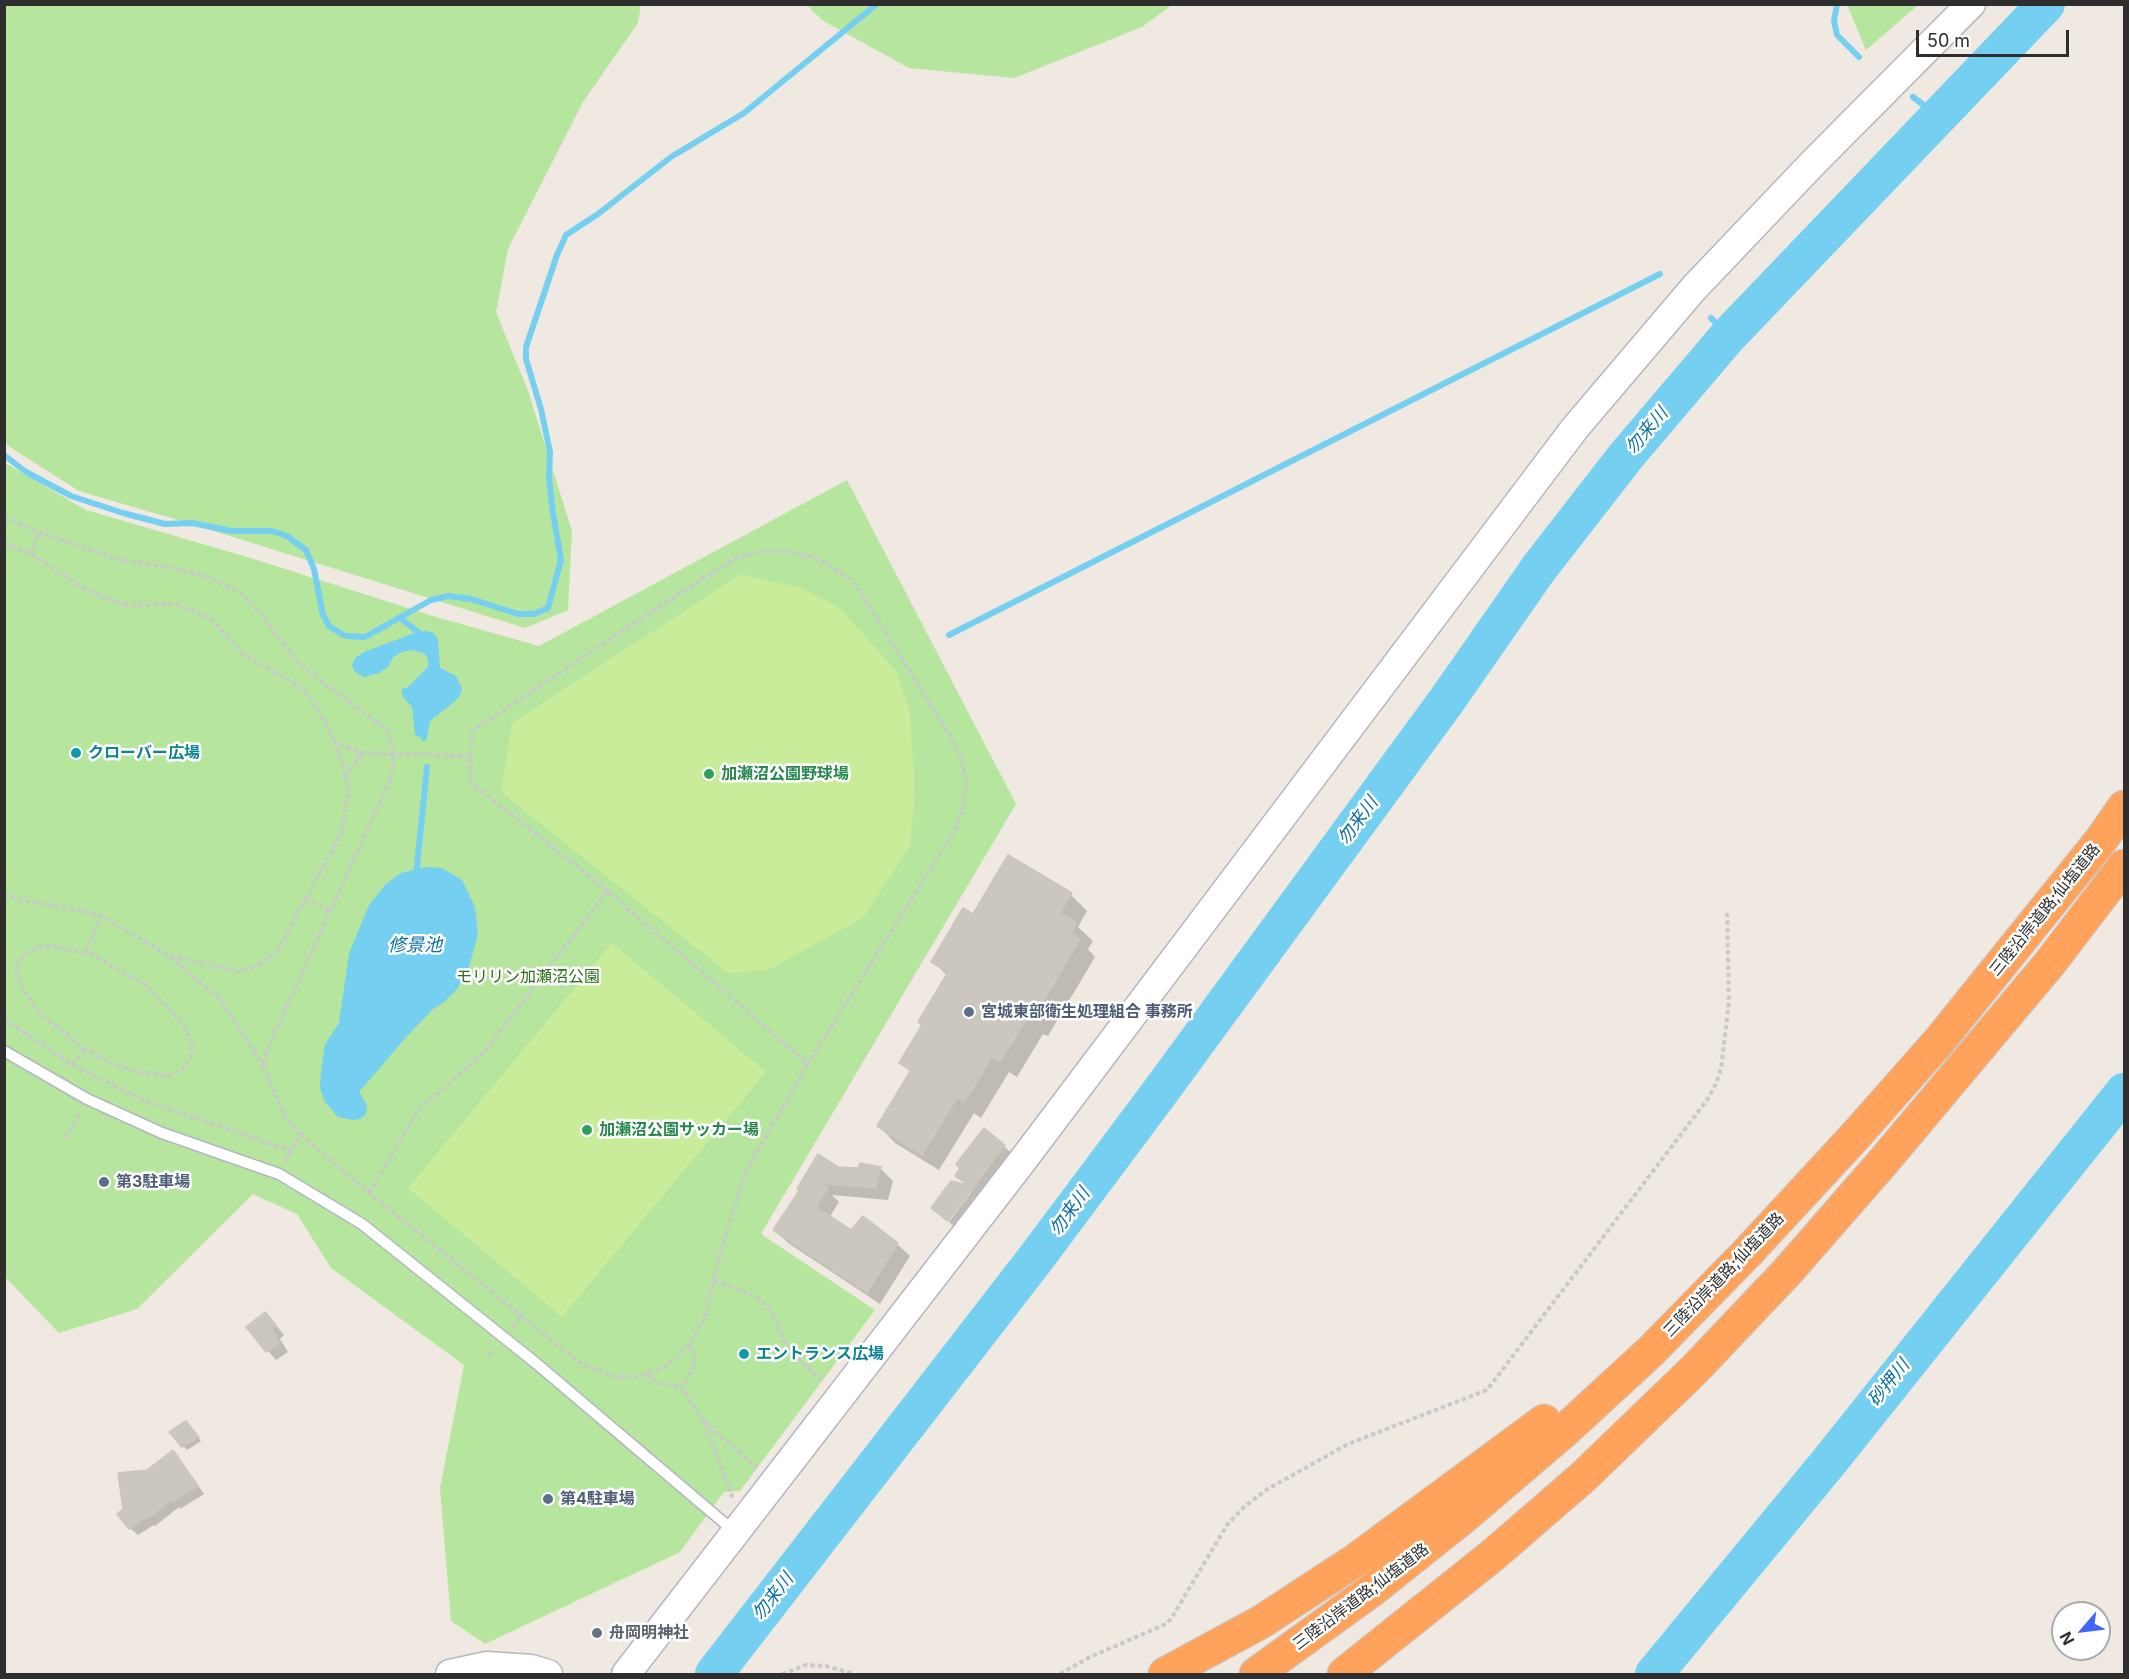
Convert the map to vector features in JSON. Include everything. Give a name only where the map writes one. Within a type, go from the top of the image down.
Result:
[{"type":"highway","name":"三陸沿岸道路;仙塩道路","points":[[1256,1674],[1380,1583],[1466,1515],[1562,1433],[1658,1344],[1747,1253],[1941,1040],[2101,840],[2124,807]]},
{"type":"highway","name":"三陸沿岸道路;仙塩道路","points":[[1344,1674],[1475,1570],[1583,1477],[1694,1370],[1787,1272],[1970,1059],[2050,963],[2124,866]]},
{"type":"highway","points":[[1165,1674],[1261,1622],[1353,1562],[1551,1416],[1644,1338],[1743,1246],[1857,1134]]},
{"type":"highway","points":[[1370,1674],[1504,1560],[1583,1477]]},
{"type":"street","points":[[626,1674],[1028,1155],[1575,428],[1694,288],[1812,164],[1971,4]]},
{"type":"street","points":[[450,1674],[487,1666],[531,1669],[548,1674]]},
{"type":"lane","points":[[4,1051],[87,1099],[162,1133],[279,1174],[362,1224],[406,1257],[594,1411],[735,1532]]},
{"type":"path","points":[[4,517],[39,532],[118,559],[205,576],[240,592],[260,613],[300,665],[388,731],[394,753],[391,778],[269,1045],[263,1066]]},
{"type":"path","points":[[31,554],[39,532]]},
{"type":"path","points":[[4,543],[31,554],[87,590],[110,600],[128,605],[177,604],[210,618],[243,654],[294,683],[305,692],[314,703],[336,743],[346,776],[348,794],[341,834],[276,953],[260,964],[241,972],[167,955]]},
{"type":"path","points":[[4,894],[101,916],[167,955],[222,1001],[263,1066],[285,1117],[300,1134],[580,1364],[615,1377],[641,1376],[664,1367],[680,1355],[704,1320],[746,1171],[808,1064],[955,830],[963,808],[966,782],[962,759],[950,734],[860,591],[848,578],[830,566],[812,557],[789,552],[766,551],[738,557],[472,731],[470,782],[608,891],[808,1064]]},
{"type":"path","points":[[336,743],[362,753],[471,756]]},
{"type":"path","points":[[346,776],[362,753]]},
{"type":"path","points":[[369,1193],[417,1112],[483,1052],[608,891]]},
{"type":"path","points":[[305,899],[330,911]]},
{"type":"path","points":[[1060,1674],[1090,1657],[1166,1624],[1227,1525],[1244,1507],[1266,1490],[1348,1444],[1487,1390],[1707,1100],[1716,1084],[1721,1069],[1729,1001],[1727,913]]},
{"type":"path","points":[[86,953],[101,916]]},
{"type":"path","points":[[53,946],[91,954],[146,985],[184,1025],[192,1041],[191,1055],[183,1069],[168,1076],[140,1072],[113,1064],[85,1049],[44,1017],[23,990],[17,971],[20,960],[28,952],[41,947],[53,946]]},
{"type":"path","points":[[4,1019],[73,1065],[138,1098],[291,1150]]},
{"type":"path","points":[[73,1065],[85,1049]]},
{"type":"path","points":[[66,1138],[77,1116]]},
{"type":"path","points":[[279,1174],[300,1134]]},
{"type":"path","points":[[714,1281],[759,1299],[771,1311],[792,1353],[825,1383]]},
{"type":"path","points":[[511,1329],[521,1316]]},
{"type":"path","points":[[681,1388],[691,1374],[695,1359],[690,1343]]},
{"type":"path","points":[[489,1356],[497,1347]]},
{"type":"path","points":[[646,1374],[660,1383],[681,1388],[703,1420],[732,1495],[729,1499]]},
{"type":"path","points":[[703,1420],[762,1472]]},
{"type":"path","points":[[782,1674],[806,1665],[826,1666],[854,1674]]},
{"type":"green space","points":[[4,5],[641,5],[638,23],[583,102],[508,249],[496,312],[528,391],[572,531],[568,610],[525,628],[79,491],[7,445],[4,439]]},
{"type":"green space","points":[[807,5],[1172,5],[1142,27],[1014,78],[909,68],[822,20]]},
{"type":"green space","points":[[1847,5],[1918,5],[1866,50]]},
{"type":"green space","name":"モリリン加瀬沼公園","points":[[5,463],[86,510],[254,559],[436,617],[539,646],[847,480],[1016,804],[761,1234],[875,1310],[740,1491],[724,1492],[680,1552],[485,1644],[451,1621],[440,1488],[464,1365],[331,1268],[297,1214],[253,1194],[137,1309],[59,1333],[5,1277]]},
{"type":"green space","name":"加瀬沼公園野球場","points":[[741,574],[802,588],[840,608],[896,671],[910,713],[915,795],[910,846],[863,918],[768,970],[728,973],[501,792],[512,723]]},
{"type":"green space","name":"加瀬沼公園サッカー場","points":[[612,943],[766,1072],[562,1317],[408,1188]]},
{"type":"water","points":[[417,632],[434,633],[438,640],[440,668],[456,676],[462,688],[460,696],[429,722],[421,738],[415,735],[412,707],[403,697],[401,689],[407,688],[428,667],[428,659],[424,653],[412,650],[402,652],[393,657],[388,667],[379,673],[364,677],[354,671],[352,665],[355,658],[364,652]]},
{"type":"water","name":"修景池","points":[[425,867],[442,868],[462,880],[475,907],[478,934],[469,967],[457,989],[433,1009],[408,1035],[359,1092],[367,1105],[366,1114],[360,1119],[353,1120],[338,1117],[325,1102],[320,1088],[321,1072],[325,1044],[339,1023],[349,954],[369,905],[385,885],[401,873]]},
{"type":"building","points":[[1008,855],[1072,893],[1060,913],[1077,923],[1071,934],[1080,939],[1032,1021],[1027,1018],[1000,1062],[992,1057],[964,1103],[957,1098],[922,1155],[877,1126],[911,1070],[899,1063],[922,1025],[918,1022],[948,972],[931,962],[963,908],[973,914]]},
{"type":"building","points":[[984,1128],[1005,1145],[948,1221],[931,1208],[951,1181],[970,1185],[955,1176],[960,1168],[956,1164]]},
{"type":"building","points":[[818,1154],[838,1167],[858,1168],[860,1163],[881,1167],[876,1188],[821,1183],[828,1188],[816,1207],[851,1230],[863,1216],[898,1243],[867,1293],[773,1230],[799,1191],[797,1189]]},
{"type":"building","points":[[265,1312],[276,1325],[272,1329],[280,1343],[266,1352],[246,1327]]},
{"type":"building","points":[[186,1421],[199,1437],[182,1447],[169,1432]]},
{"type":"building","points":[[173,1450],[198,1486],[172,1502],[170,1501],[147,1519],[145,1518],[129,1529],[117,1514],[123,1509],[118,1473],[147,1470]]},
{"type":"waterway","points":[[4,455],[26,472],[71,496],[123,513],[165,524],[192,523],[231,531],[272,531],[287,536],[306,550],[314,569],[323,615],[329,626],[345,636],[365,637],[431,600],[448,596],[471,599],[518,614],[534,614],[548,608],[561,560],[552,507],[549,477],[550,452],[541,409],[526,359],[526,347],[566,235],[598,214],[671,157],[744,113],[877,4]]},
{"type":"waterway","points":[[1837,4],[1834,21],[1837,35],[1859,57]]},
{"type":"waterway","name":"勿来川","points":[[714,1674],[1036,1258],[1447,700],[1539,568],[1626,456],[1728,336],[2046,4]]},
{"type":"waterway","points":[[1913,97],[1938,116]]},
{"type":"waterway","points":[[949,635],[1660,274]]},
{"type":"waterway","points":[[1711,318],[1728,336]]},
{"type":"waterway","points":[[400,618],[423,636]]},
{"type":"waterway","points":[[424,738],[427,719]]},
{"type":"waterway","points":[[416,876],[427,767]]},
{"type":"waterway","name":"砂押川","points":[[1654,1674],[1828,1463],[2124,1092]]},
{"type":"place","name":"クローバー広場","points":[[76,753]]},
{"type":"place","name":"加瀬沼公園野球場","points":[[709,774]]},
{"type":"place","name":"宮城東部衛生処理組合 事務所","points":[[969,1012]]},
{"type":"place","name":"加瀬沼公園サッカー場","points":[[587,1130]]},
{"type":"place","name":"第3駐車場","points":[[104,1182]]},
{"type":"place","name":"エントランス広場","points":[[744,1354]]},
{"type":"place","name":"第4駐車場","points":[[548,1499]]},
{"type":"place","name":"舟岡明神社","points":[[597,1633]]}]
